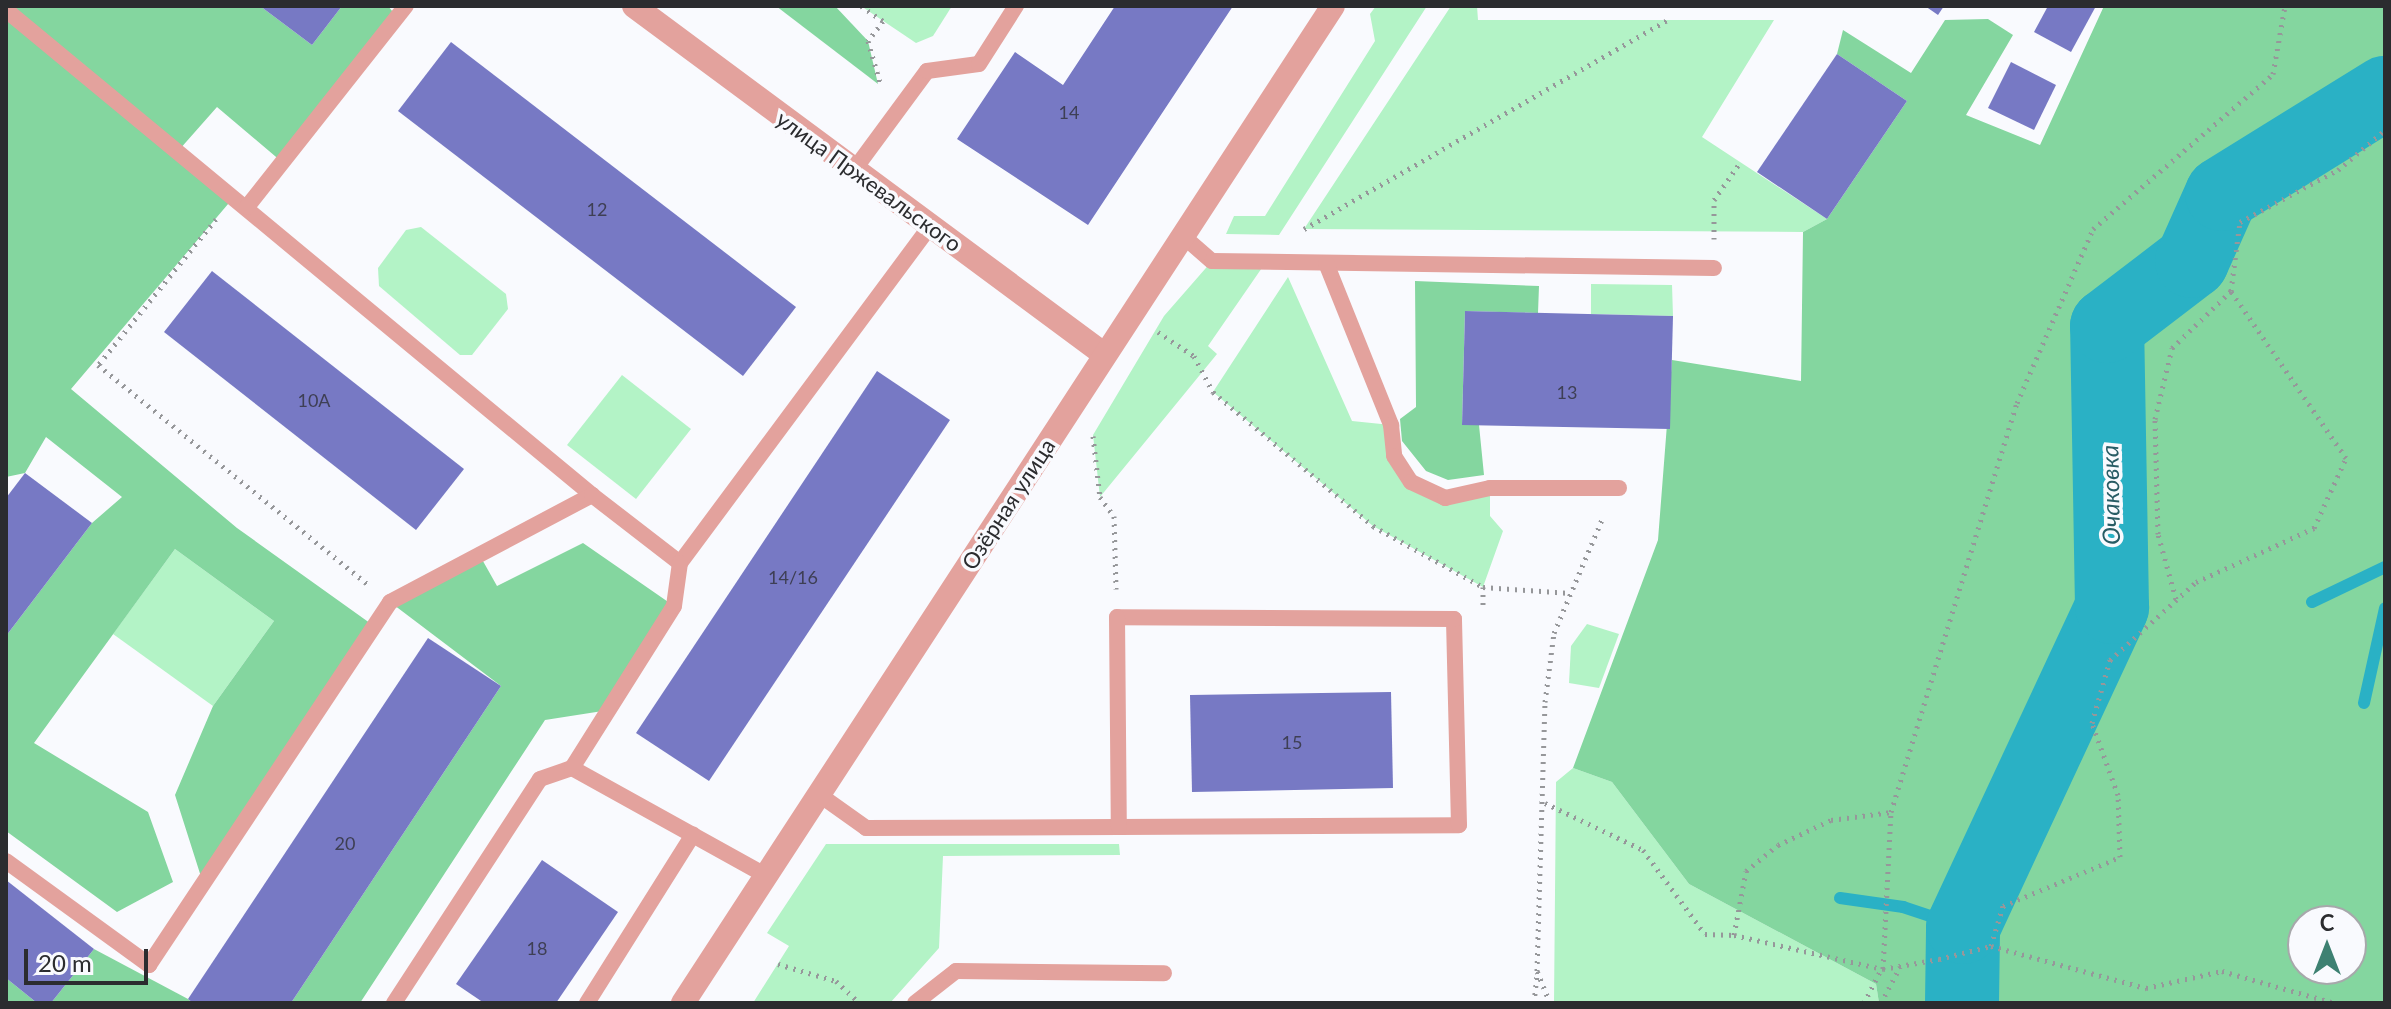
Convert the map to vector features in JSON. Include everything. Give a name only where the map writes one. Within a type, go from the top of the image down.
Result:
[{"type":"street","name":"улица Пржевальского","points":[[634,6],[1105,355]]},
{"type":"street","name":"Озёрная улица","points":[[683,1003],[817,793],[1333,6]]},
{"type":"lane","points":[[241,202],[406,6]]},
{"type":"lane","points":[[854,170],[927,71],[979,64],[1016,6]]},
{"type":"lane","points":[[6,10],[592,495],[680,563]]},
{"type":"lane","points":[[394,1003],[540,779],[572,768],[674,606],[680,563],[930,226]]},
{"type":"lane","points":[[1183,236],[1212,261],[1714,268]]},
{"type":"lane","points":[[1326,263],[1391,425],[1394,456],[1411,482],[1445,498],[1490,488],[1619,488]]},
{"type":"lane","points":[[6,861],[149,965],[390,602],[592,495]]},
{"type":"lane","points":[[817,793],[866,828],[1119,827],[1459,825],[1454,619],[1117,617],[1119,827]]},
{"type":"lane","points":[[572,768],[765,875]]},
{"type":"lane","points":[[587,1003],[693,835]]},
{"type":"lane","points":[[915,1003],[956,971],[1164,973]]},
{"type":"path","points":[[861,6],[883,21],[868,41],[878,84],[904,102]]},
{"type":"path","points":[[1864,1003],[1883,969],[1891,812],[2017,403],[2093,229],[2273,74],[2285,6]]},
{"type":"path","points":[[1304,229],[1667,20]]},
{"type":"path","points":[[2176,600],[2158,534],[2155,419],[2172,348],[2231,291],[2240,222],[2338,170],[2385,130]]},
{"type":"path","points":[[1714,268],[1714,200],[1739,164]]},
{"type":"path","points":[[241,202],[98,365],[390,602]]},
{"type":"path","points":[[1991,946],[2003,906],[2120,857],[2118,795],[2092,723],[2110,660],[2196,582],[2314,528],[2346,458],[2231,291]]},
{"type":"path","points":[[1154,329],[1194,356],[1213,392],[1373,526],[1483,587],[1570,593]]},
{"type":"path","points":[[1093,435],[1100,497],[1114,516],[1117,617]]},
{"type":"path","points":[[1534,1003],[1545,803],[1545,702],[1554,633],[1619,488]]},
{"type":"path","points":[[1454,619],[1483,619],[1483,587]]},
{"type":"path","points":[[1545,803],[1643,850],[1705,934],[1734,935],[1883,969],[1991,946],[2146,988],[2222,971],[2334,1003]]},
{"type":"path","points":[[1734,935],[1746,871],[1778,845],[1831,820],[1891,812]]},
{"type":"path","points":[[778,964],[836,981],[860,1003]]},
{"type":"path","points":[[1881,1003],[1900,967]]},
{"type":"path","points":[[1537,971],[1550,1003]]},
{"type":"green space","points":[[6,6],[260,6],[312,45],[342,6],[388,6],[397,17],[282,162],[217,107],[179,150],[234,197],[71,389],[237,528],[374,626],[203,883],[175,795],[213,706],[274,621],[175,549],[34,743],[148,812],[173,882],[117,912],[6,831],[6,636],[92,523],[122,497],[46,437],[25,473],[6,477]]},
{"type":"green space","points":[[776,6],[835,6],[868,41],[878,84]]},
{"type":"green space","points":[[861,6],[952,6],[933,36],[916,43]]},
{"type":"green space","points":[[1376,6],[1427,6],[1279,235],[1226,234],[1234,216],[1265,216],[1375,41],[1370,14]]},
{"type":"green space","points":[[1451,6],[1477,6],[1478,20],[1774,20],[1702,137],[1827,219],[1803,232],[1304,229]]},
{"type":"green space","points":[[2104,6],[2385,6],[2385,1003],[1879,1003],[1876,984],[1689,884],[1612,782],[1573,768],[1658,540],[1672,360],[1801,381],[1803,232],[1827,219],[1907,101],[1837,54],[1843,30],[1911,73],[1945,20],[1988,19],[2013,35],[1966,115],[2040,145]]},
{"type":"green space","points":[[421,227],[506,294],[508,309],[472,355],[460,355],[379,286],[378,268],[406,230]]},
{"type":"green space","points":[[1212,261],[1266,262],[1208,346],[1217,354],[1100,497],[1093,435],[1164,316]]},
{"type":"green space","points":[[1288,277],[1352,421],[1391,425],[1411,482],[1445,498],[1490,488],[1490,516],[1503,531],[1483,587],[1373,526],[1213,392]]},
{"type":"green space","points":[[1415,281],[1539,286],[1538,313],[1465,311],[1462,424],[1479,425],[1484,475],[1448,480],[1426,471],[1402,441],[1400,419],[1416,407]]},
{"type":"green space","points":[[1591,284],[1672,285],[1673,316],[1591,314]]},
{"type":"green space","points":[[622,375],[691,429],[636,499],[567,445]]},
{"type":"green space","points":[[583,543],[674,606],[609,710],[545,720],[360,1003],[291,1003],[501,686],[390,602],[479,554],[497,586]]},
{"type":"green space","points":[[175,549],[274,621],[213,706],[113,634]]},
{"type":"green space","points":[[1587,624],[1619,634],[1599,688],[1569,683],[1571,646]]},
{"type":"green space","points":[[1573,768],[1612,782],[1689,884],[1876,984],[1879,1003],[1554,1003],[1556,782]]},
{"type":"green space","points":[[826,844],[1119,844],[1120,855],[943,856],[939,948],[890,1003],[753,1003],[789,946],[767,933]]},
{"type":"green space","points":[[94,949],[188,999],[193,1003],[51,1003]]},
{"type":"green space","points":[[6,978],[37,1003],[6,1003]]},
{"type":"building","points":[[260,6],[342,6],[312,45]]},
{"type":"building","points":[[1115,6],[1233,6],[1088,225],[957,139],[1015,52],[1063,85]]},
{"type":"building","points":[[1925,6],[1944,6],[1938,15]]},
{"type":"building","points":[[2048,6],[2096,6],[2071,52],[2034,32]]},
{"type":"building","points":[[451,42],[796,307],[743,376],[398,111]]},
{"type":"building","points":[[1837,54],[1907,101],[1827,219],[1757,172]]},
{"type":"building","points":[[2011,62],[2056,85],[2034,130],[1988,108]]},
{"type":"building","points":[[212,271],[464,469],[416,530],[164,332]]},
{"type":"building","points":[[1465,311],[1673,316],[1670,429],[1462,425]]},
{"type":"building","points":[[877,371],[950,420],[709,781],[636,733]]},
{"type":"building","points":[[25,473],[92,523],[6,636],[6,498]]},
{"type":"building","points":[[428,638],[501,686],[291,1003],[193,1003],[188,999]]},
{"type":"building","points":[[1391,692],[1393,788],[1192,792],[1190,695]]},
{"type":"building","points":[[542,860],[618,912],[556,1003],[484,1003],[456,984]]},
{"type":"building","points":[[6,880],[94,949],[51,1003],[37,1003],[6,978]]},
{"type":"waterway","name":"Очаковка","points":[[1962,1003],[1963,927],[2112,607],[2107,326],[2192,261],[2222,194],[2385,93]]},
{"type":"waterway","points":[[2312,602],[2385,567]]},
{"type":"waterway","points":[[2364,703],[2385,608]]},
{"type":"waterway","points":[[1840,898],[1903,907],[1963,927]]}]
